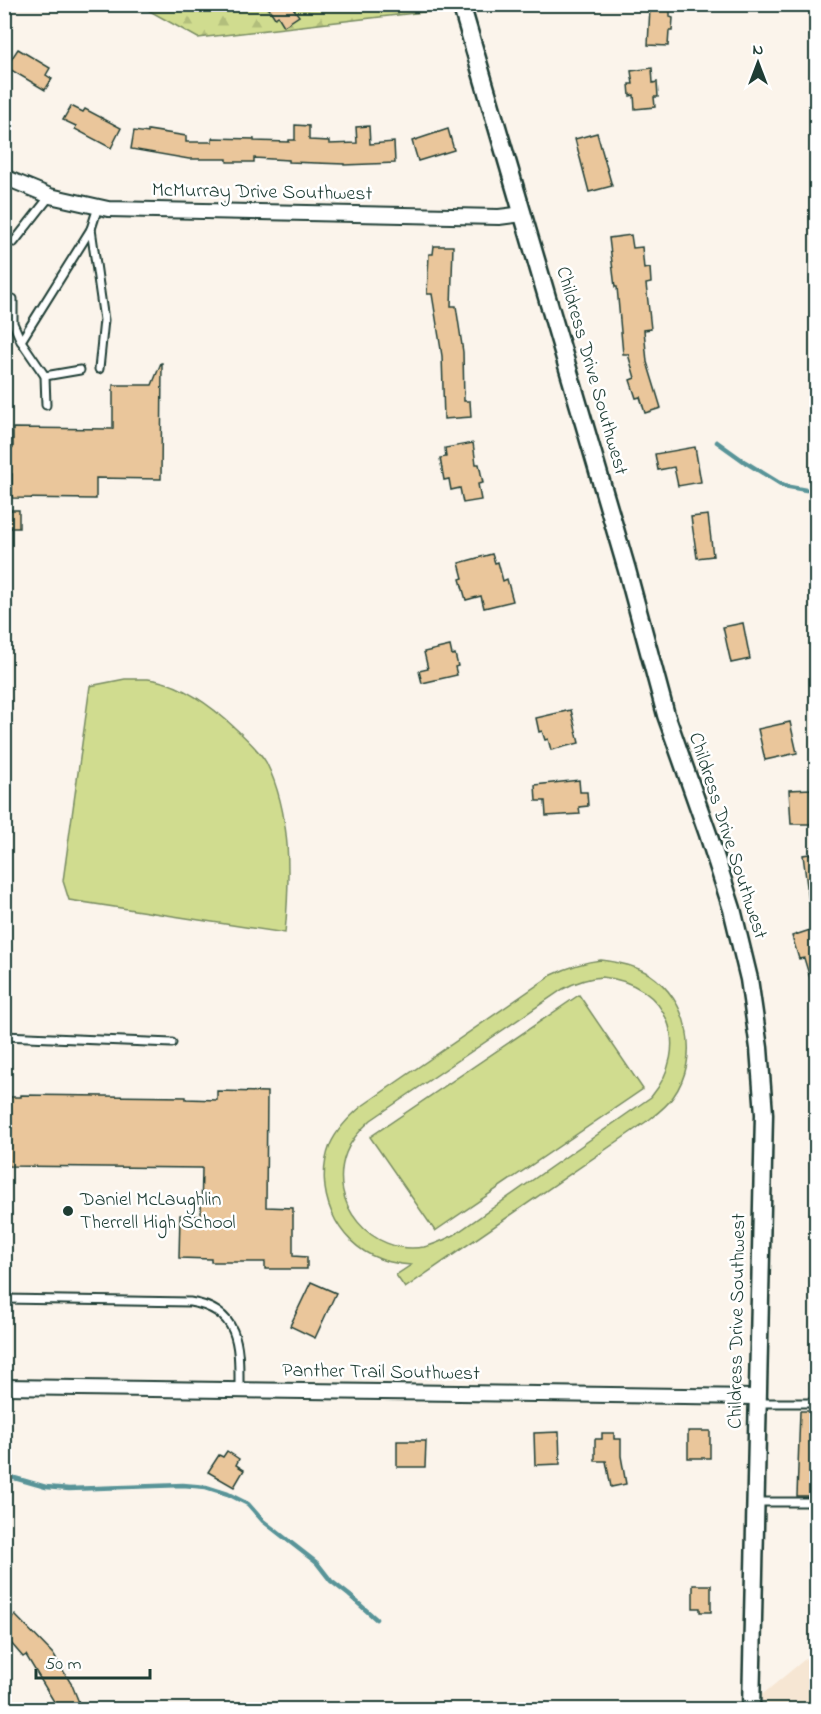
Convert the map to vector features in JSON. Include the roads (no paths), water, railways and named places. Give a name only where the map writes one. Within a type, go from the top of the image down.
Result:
[{"type":"street","name":"Childress Drive Southwest","points":[[461,4],[627,570],[666,715],[732,909],[749,979],[759,1048],[764,1114],[752,1710]]},
{"type":"street","name":"McMurray Drive Southwest","points":[[4,177],[50,196],[108,209],[499,217],[523,213]]},
{"type":"street","name":"Panther Trail Southwest","points":[[4,1388],[757,1400]]},
{"type":"lane","points":[[14,242],[50,196]]},
{"type":"lane","points":[[21,341],[91,229],[98,207]]},
{"type":"lane","points":[[91,229],[104,320],[99,369]]},
{"type":"lane","points":[[4,299],[13,299],[13,323],[21,341],[45,376],[46,405]]},
{"type":"lane","points":[[45,376],[80,370]]},
{"type":"lane","points":[[4,1036],[172,1042]]},
{"type":"lane","points":[[4,1299],[201,1304],[228,1320],[236,1335],[239,1349],[239,1390]]},
{"type":"lane","points":[[757,1400],[816,1402]]},
{"type":"lane","points":[[755,1502],[816,1502]]},
{"type":"waterway","points":[[717,442],[784,486],[806,490],[816,488]]},
{"type":"waterway","points":[[4,1475],[46,1487],[69,1489],[183,1485],[206,1487],[228,1494],[248,1504],[263,1521],[317,1563],[331,1581],[376,1619]]},
{"type":"place","name":"Daniel McLaughlin Therrell High School","points":[[68,1211]]}]
